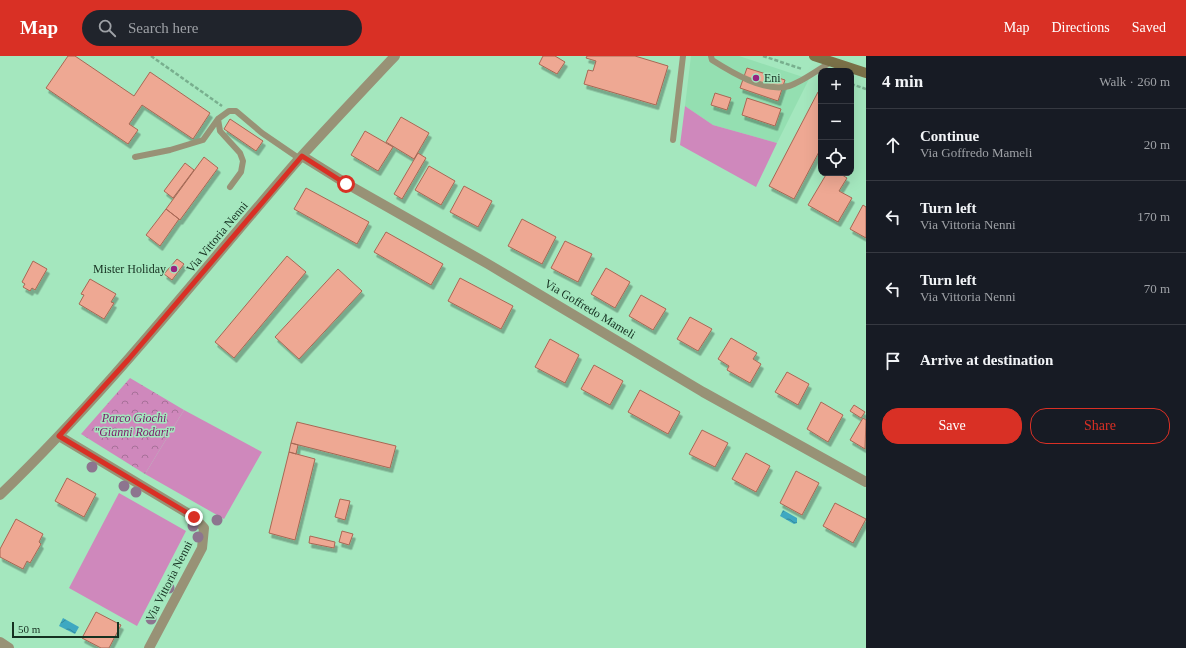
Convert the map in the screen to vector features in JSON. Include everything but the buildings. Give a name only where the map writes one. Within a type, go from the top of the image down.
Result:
[{"type":"main road","points":[[814,56],[866,73]]},
{"type":"street","name":"Via Vittoria Nenni","points":[[0,495],[59,436],[128,360],[301,158],[395,56]]},
{"type":"street","name":"Via Goffredo Mameli","points":[[301,158],[488,264],[703,392],[866,482]]},
{"type":"street","name":"Via Vittoria Nenni","points":[[59,436],[194,517],[204,528],[202,548],[149,648]]},
{"type":"street","points":[[0,642],[9,648]]},
{"type":"lane","points":[[673,140],[683,56]]},
{"type":"lane","points":[[711,56],[712,60],[739,76],[771,87],[788,86],[831,62]]},
{"type":"lane","points":[[135,157],[170,150],[203,140],[218,119],[229,111],[236,111],[262,133],[301,158]]},
{"type":"lane","points":[[218,119],[220,130],[240,153],[243,162],[241,172],[230,187]]},
{"type":"path","points":[[151,56],[229,111]]},
{"type":"path","points":[[763,56],[813,72]]},
{"type":"path","points":[[854,85],[866,89]]},
{"type":"shaded area","points":[[691,56],[739,56],[809,79],[777,143],[713,125],[685,106]]},
{"type":"green space","points":[[685,106],[713,125],[777,143],[756,187],[680,145]]},
{"type":"green space","name":"Parco Giochi \"Gianni Rodari\"","points":[[130,378],[184,410],[145,474],[81,434]]},
{"type":"green space","points":[[184,410],[262,452],[224,519],[145,474]]},
{"type":"green space","points":[[119,493],[186,531],[137,626],[69,588]]},
{"type":"water","points":[[783,510],[797,518],[797,523],[794,524],[780,516]]},
{"type":"water","points":[[63,618],[79,627],[75,634],[59,626]]},
{"type":"place","name":"Eni","points":[[756,78]]},
{"type":"place","name":"Mister Holiday","points":[[174,269]]},
{"type":"route","points":[[194,517],[59,436],[168,314],[302,156],[346,184]]}]
